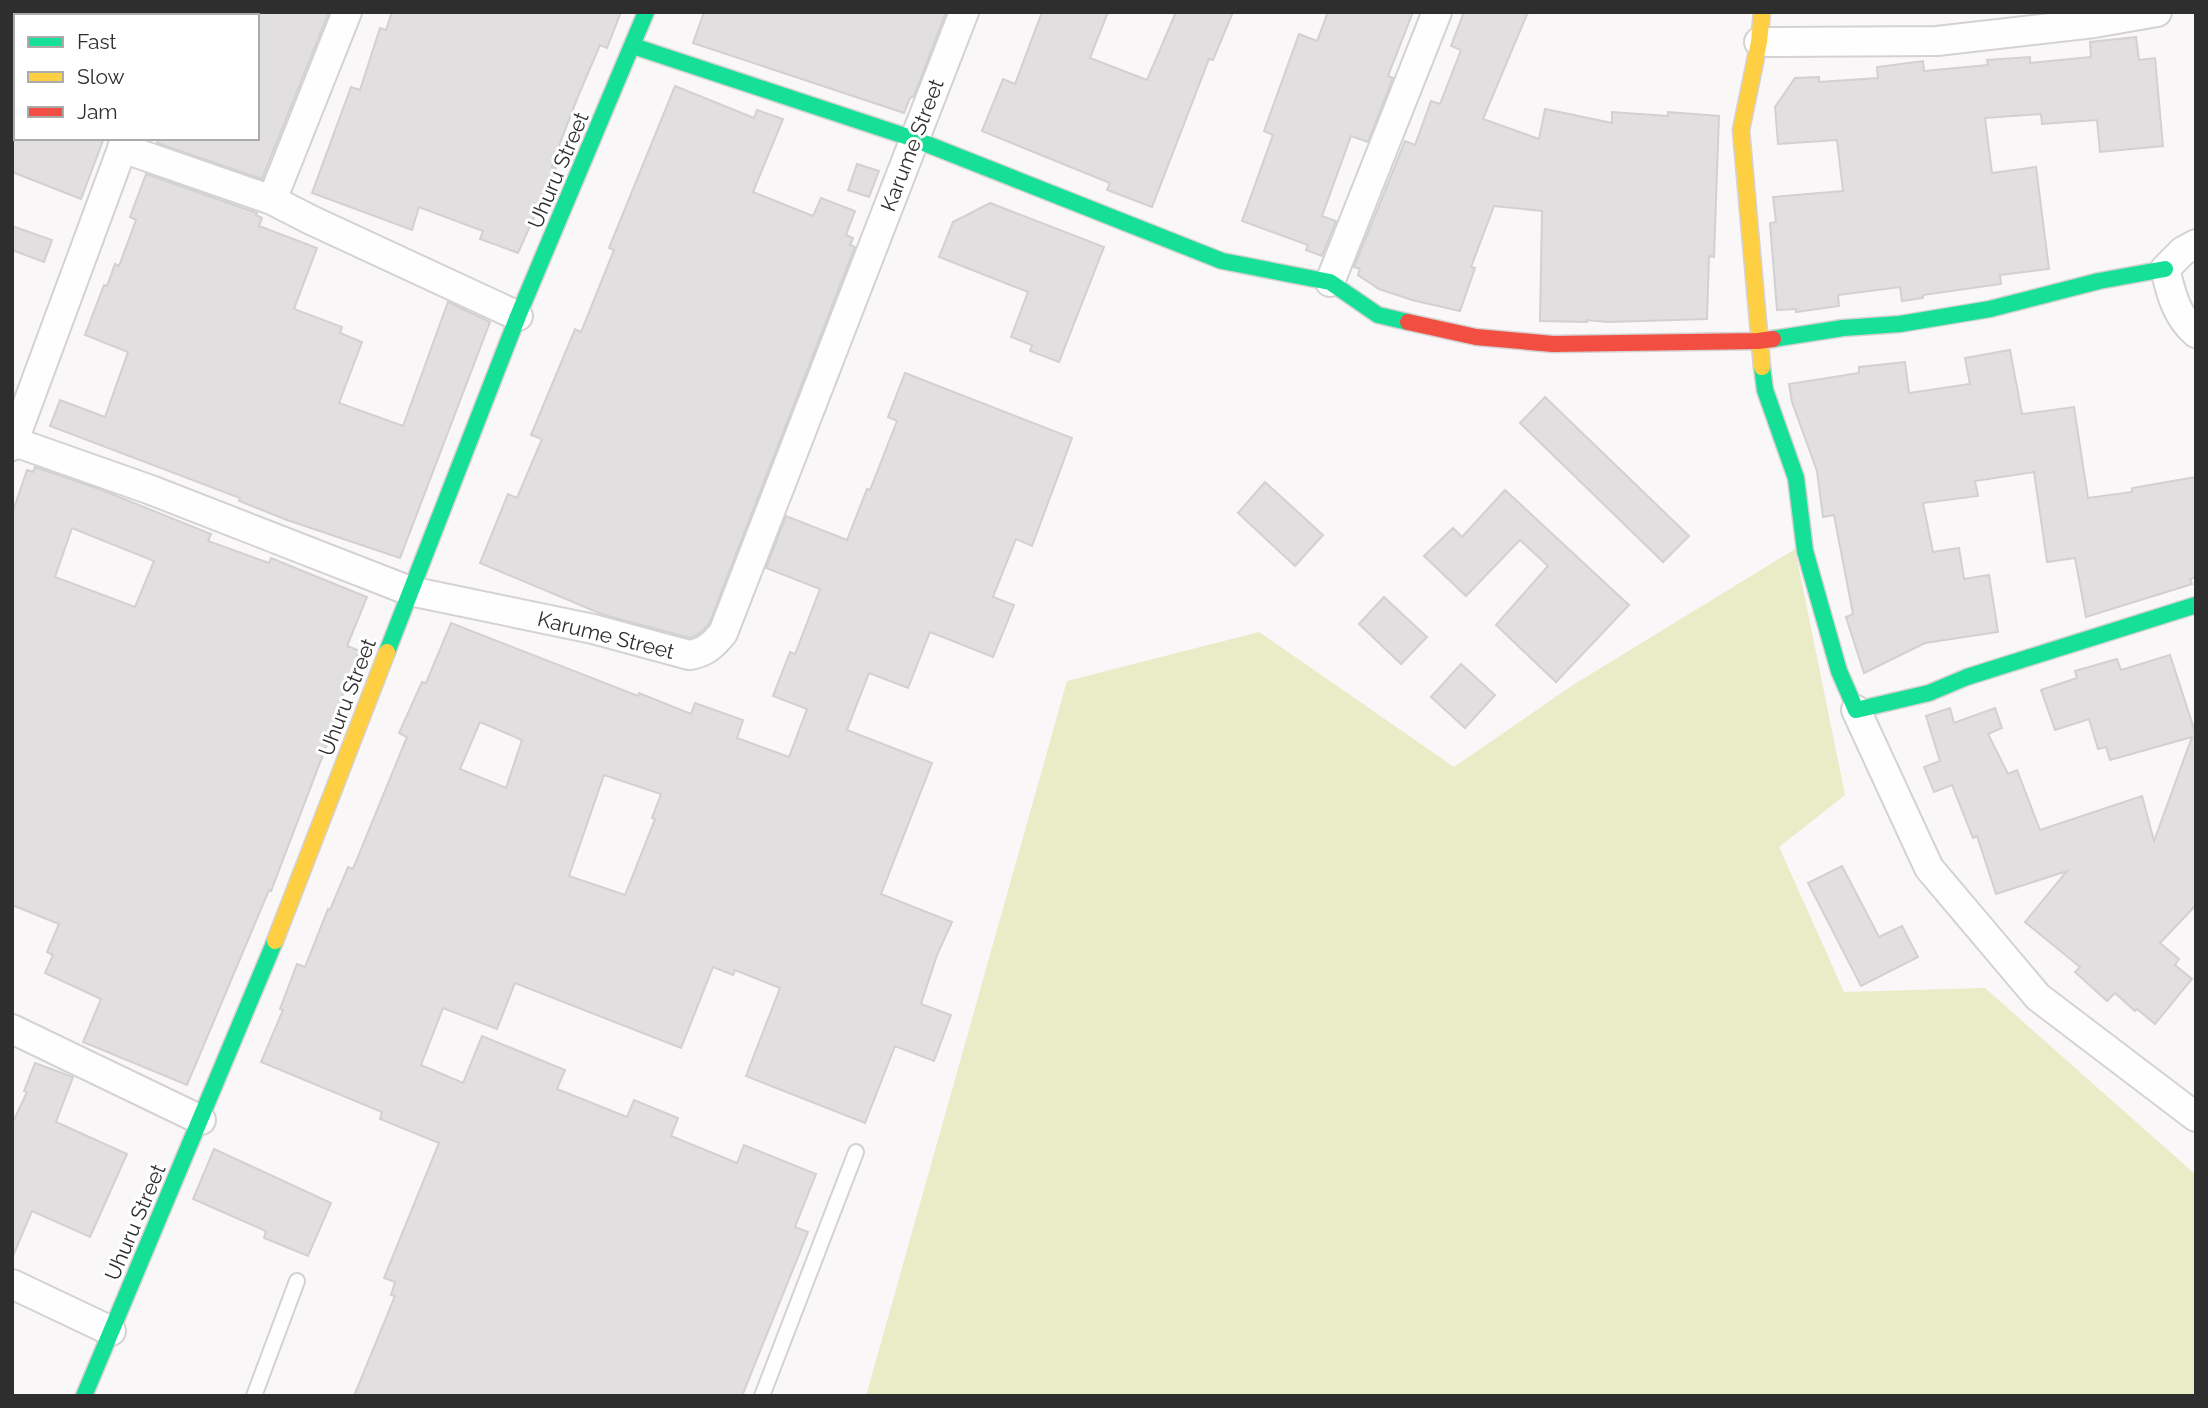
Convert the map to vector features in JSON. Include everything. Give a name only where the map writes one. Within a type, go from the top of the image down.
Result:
[{"type":"street","points":[[272,200],[347,12]]},
{"type":"street","name":"Uhuru Street","points":[[84,1396],[261,976],[517,316],[646,12]]},
{"type":"street","name":"Karume Street","points":[[13,443],[151,490],[410,591],[593,629],[689,655],[701,654],[723,633],[964,12]]},
{"type":"street","points":[[1330,282],[1437,12]]},
{"type":"street","points":[[1762,12],[1759,42],[1741,130],[1758,341],[1765,390],[1796,478],[1805,551],[1839,671],[1929,868],[2038,997],[2196,1117]]},
{"type":"street","points":[[1759,42],[1937,41],[2094,23],[2157,12]]},
{"type":"street","points":[[633,46],[914,139],[1222,261],[1330,282],[1378,315],[1476,337],[1579,344],[1758,341],[1843,328],[1900,324],[1990,309],[2099,281],[2165,269],[2183,251],[2196,244]]},
{"type":"street","points":[[13,443],[124,143],[272,200],[517,316]]},
{"type":"street","points":[[2165,269],[2172,299],[2196,333]]},
{"type":"street","points":[[1856,710],[1929,694],[1967,677],[2196,605]]},
{"type":"street","points":[[12,1029],[201,1120]]},
{"type":"street","points":[[12,1284],[111,1331]]},
{"type":"lane","points":[[762,1396],[856,1152]]},
{"type":"lane","points":[[254,1396],[297,1281]]},
{"type":"green space","points":[[1795,549],[1845,795],[1779,847],[1844,992],[1985,988],[2196,1175],[2196,1396],[866,1396],[1067,681],[1259,632],[1454,767],[1573,685]]},
{"type":"building","points":[[329,12],[262,179],[157,143],[158,140],[259,140],[257,14]]},
{"type":"building","points":[[392,12],[621,12],[607,48],[600,45],[579,94],[555,156],[552,167],[556,168],[518,253],[480,239],[483,231],[419,207],[412,230],[312,193],[351,87],[360,90],[380,28],[386,30]]},
{"type":"building","points":[[704,12],[946,12],[914,96],[910,98],[904,113],[693,43]]},
{"type":"building","points":[[1042,12],[1108,12],[1090,58],[1147,80],[1176,12],[1233,12],[1213,60],[1209,59],[1152,207],[1107,190],[1110,183],[982,131],[1003,79],[1015,84]]},
{"type":"building","points":[[1328,12],[1413,12],[1388,76],[1393,78],[1368,142],[1351,136],[1322,216],[1336,221],[1322,256],[1306,250],[1308,245],[1242,221],[1273,135],[1264,131],[1299,34],[1317,41]]},
{"type":"building","points":[[1464,12],[1528,12],[1483,119],[1539,139],[1545,109],[1612,123],[1612,112],[1719,116],[1714,257],[1709,256],[1707,319],[1540,321],[1542,211],[1494,206],[1471,267],[1475,268],[1460,311],[1379,289],[1358,275],[1360,269],[1354,267],[1405,141],[1415,145],[1431,101],[1440,104],[1461,50],[1451,46]]},
{"type":"building","points":[[2136,37],[2139,60],[2155,58],[2163,146],[2100,152],[2097,120],[2042,124],[2041,114],[1985,118],[1992,173],[2036,167],[2049,269],[2000,275],[2001,284],[1923,295],[1923,298],[1902,301],[1900,287],[1838,295],[1839,306],[1796,312],[1796,309],[1777,310],[1770,223],[1776,222],[1773,197],[1843,191],[1837,140],[1778,144],[1775,107],[1795,78],[1819,77],[1819,82],[1878,78],[1877,67],[1923,61],[1924,71],[1988,65],[1987,60],[2030,57],[2030,63],[2091,57],[2090,42]]},
{"type":"building","points":[[675,86],[754,118],[757,110],[783,119],[753,192],[813,216],[821,198],[855,211],[846,235],[853,238],[850,245],[855,247],[709,624],[699,634],[690,638],[604,615],[480,563],[508,494],[517,498],[542,439],[531,435],[575,329],[581,332],[614,250],[609,248]]},
{"type":"building","points":[[12,138],[103,140],[81,199],[12,172]]},
{"type":"building","points":[[857,164],[879,171],[869,197],[848,190]]},
{"type":"building","points":[[146,174],[257,213],[256,215],[262,218],[259,226],[317,248],[294,309],[342,327],[340,333],[362,342],[339,403],[403,426],[448,302],[490,322],[400,558],[287,520],[239,501],[240,498],[50,426],[60,400],[105,417],[128,352],[85,335],[104,285],[107,286],[115,264],[119,266],[136,220],[130,217]]},
{"type":"building","points":[[990,203],[1104,247],[1059,362],[1030,351],[1032,345],[1011,337],[1028,292],[939,257],[953,222]]},
{"type":"building","points":[[12,226],[52,240],[44,262],[12,250]]},
{"type":"building","points":[[2010,350],[2022,414],[2074,407],[2088,498],[2132,492],[2132,488],[2196,477],[2196,577],[2190,579],[2192,584],[2086,617],[2075,558],[2047,562],[2034,472],[1975,481],[1978,496],[1923,503],[1933,552],[1959,548],[1964,579],[1989,575],[1998,632],[1925,643],[1864,673],[1846,617],[1853,614],[1834,515],[1823,517],[1817,471],[1792,402],[1789,384],[1859,373],[1859,367],[1905,362],[1909,393],[1970,384],[1965,358]]},
{"type":"building","points":[[905,373],[1072,438],[1032,546],[1016,539],[993,597],[1014,605],[993,657],[930,632],[908,688],[869,673],[847,730],[932,763],[881,894],[952,922],[937,955],[921,1004],[951,1015],[934,1061],[895,1046],[865,1123],[746,1076],[780,988],[735,970],[733,975],[713,967],[681,1048],[515,983],[497,1029],[443,1008],[421,1065],[463,1083],[482,1036],[565,1070],[557,1089],[627,1117],[634,1100],[678,1118],[671,1136],[737,1163],[744,1145],[816,1174],[795,1227],[808,1232],[742,1396],[354,1396],[395,1296],[391,1295],[395,1282],[384,1278],[439,1143],[380,1119],[382,1112],[261,1062],[283,1010],[280,1009],[297,964],[305,967],[348,867],[353,869],[407,737],[399,733],[422,682],[426,683],[451,623],[691,714],[695,703],[743,720],[737,738],[789,757],[807,709],[773,696],[790,652],[795,654],[820,589],[766,568],[786,516],[847,540],[897,421],[888,417]],"holes":[[[480,722],[522,740],[506,788],[460,769]],[[604,775],[661,794],[652,818],[655,819],[625,895],[569,876]]]},
{"type":"building","points":[[1545,397],[1689,536],[1663,562],[1520,423]]},
{"type":"building","points":[[35,467],[99,489],[211,534],[208,541],[269,563],[271,558],[367,597],[347,646],[360,651],[339,704],[342,705],[271,891],[269,890],[187,1085],[83,1042],[101,999],[45,973],[53,955],[47,952],[59,924],[12,905],[12,514],[27,470],[33,472]],"holes":[[[72,528],[154,561],[135,607],[55,577]]]},
{"type":"building","points":[[1265,482],[1323,535],[1295,566],[1238,513]]},
{"type":"building","points":[[1505,490],[1629,605],[1556,682],[1496,625],[1548,566],[1520,540],[1466,596],[1424,556],[1453,528],[1462,537]]},
{"type":"building","points":[[1384,597],[1427,637],[1401,664],[1359,624]]},
{"type":"building","points":[[2170,655],[2196,735],[2196,905],[2160,943],[2179,959],[2175,965],[2192,979],[2155,1024],[2115,993],[2107,1001],[2075,972],[2080,967],[2025,922],[2067,871],[1996,894],[1977,836],[1973,838],[1952,785],[1934,792],[1924,767],[1940,761],[1926,716],[1950,708],[1954,723],[1995,708],[2002,728],[1988,734],[2008,774],[2017,770],[2040,830],[2142,796],[2154,841],[2192,737],[2110,760],[2106,747],[2098,749],[2089,719],[2055,730],[2041,690],[2077,678],[2075,671],[2117,659],[2121,670]]},
{"type":"building","points":[[1461,664],[1495,695],[1465,728],[1431,697]]},
{"type":"building","points":[[1842,866],[1879,937],[1902,926],[1918,957],[1861,986],[1808,883]]},
{"type":"building","points":[[35,1063],[73,1077],[56,1122],[127,1154],[90,1237],[32,1211],[12,1258],[12,1124],[27,1092],[24,1091]]},
{"type":"building","points":[[214,1149],[331,1203],[308,1256],[264,1238],[266,1231],[193,1199]]},
{"type":"traffic: fast","points":[[387,652],[518,316],[646,12]]},
{"type":"traffic: fast","points":[[633,46],[914,139],[1222,261],[1330,282],[1378,315],[1408,322]]},
{"type":"traffic: fast","points":[[1773,339],[1843,328],[1900,324],[1990,309],[2099,281],[2165,269]]},
{"type":"traffic: fast","points":[[1762,367],[1765,390],[1796,478],[1805,551],[1839,671],[1856,710],[1929,693],[1967,677],[2196,605]]},
{"type":"traffic: fast","points":[[84,1396],[275,941]]},
{"type":"traffic: slow","points":[[1762,12],[1759,42],[1741,130],[1762,367]]},
{"type":"traffic: slow","points":[[275,941],[387,652]]},
{"type":"traffic: jam","points":[[1408,322],[1476,337],[1553,344],[1773,339]]}]
